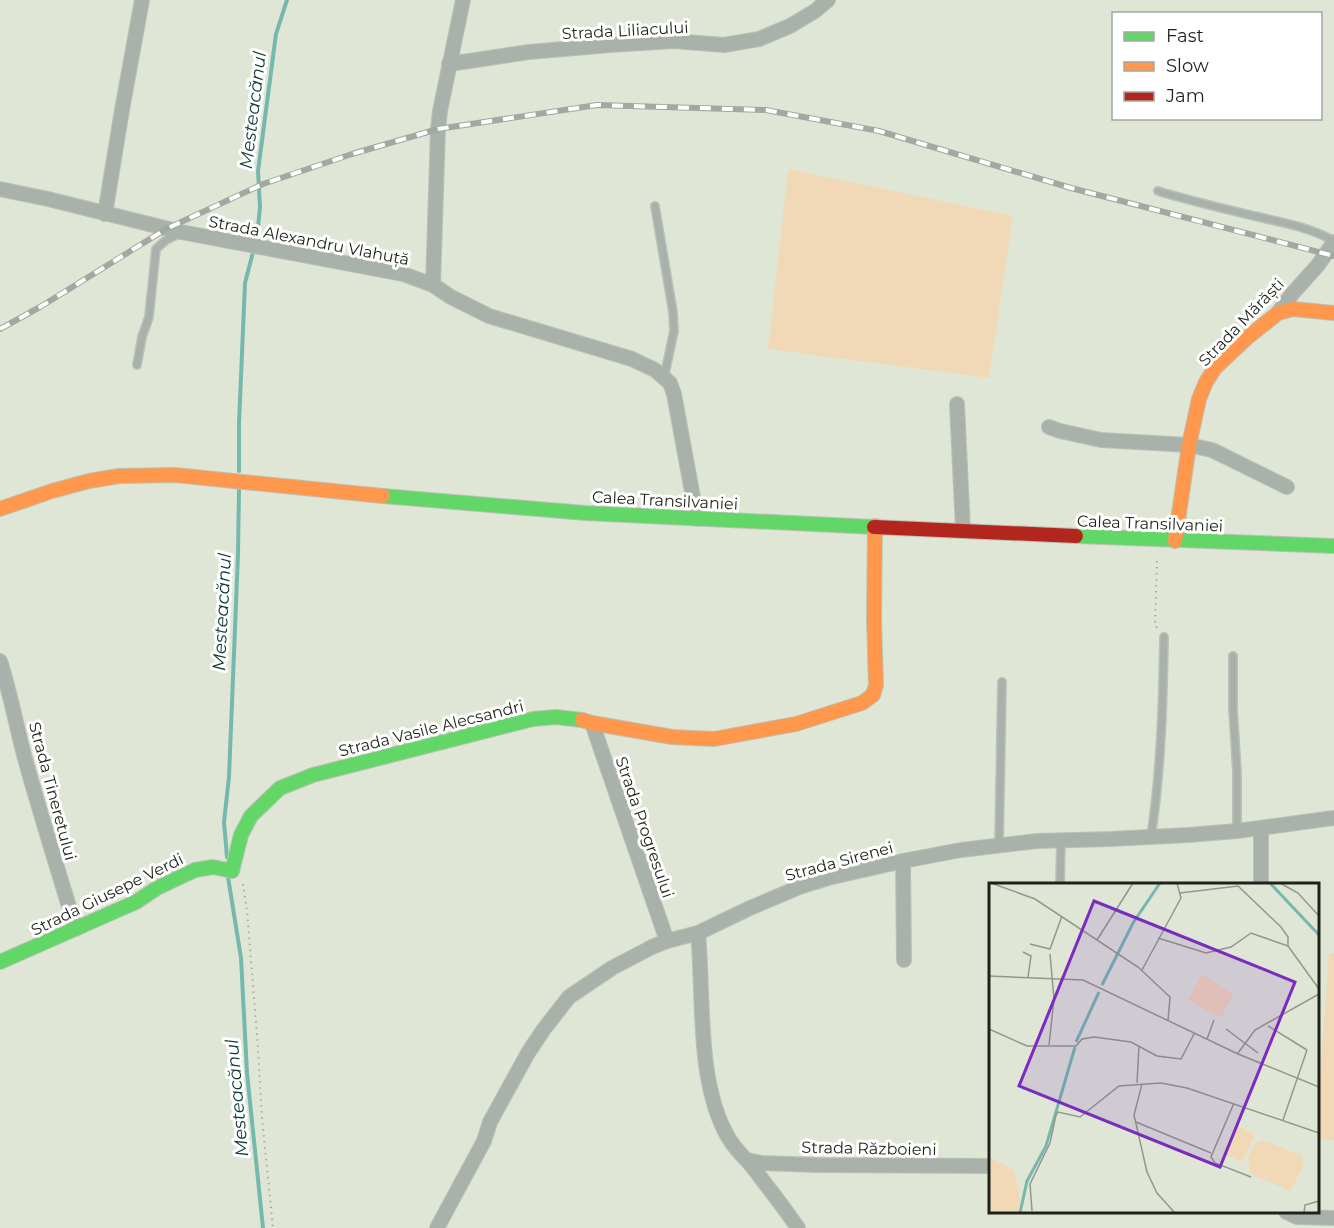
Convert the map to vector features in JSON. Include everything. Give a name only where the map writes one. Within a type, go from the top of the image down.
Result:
[{"type":"main road","points":[[1278,313],[1293,309],[1334,313]]},
{"type":"main road","name":"Strada Mărăști","points":[[1175,541],[1189,445],[1199,399],[1206,382],[1215,368],[1239,345],[1278,313]]},
{"type":"main road","name":"Calea Transilvaniei","points":[[0,509],[89,481],[119,476],[176,475],[585,513],[1175,541],[1334,546]]},
{"type":"main road","name":"Strada Vasile Alecsandri","points":[[232,871],[241,835],[251,816],[279,788],[313,775],[533,718],[556,717],[582,720],[672,737],[714,739],[796,724],[862,703],[873,695],[876,685],[875,526]]},
{"type":"main road","name":"Strada Giusepe Verdi","points":[[0,962],[136,902],[157,888],[195,870],[213,867],[232,871]]},
{"type":"street","points":[[105,214],[142,0]]},
{"type":"street","points":[[433,285],[438,129],[463,0]]},
{"type":"street","name":"Strada Liliacului","points":[[449,64],[530,52],[598,46],[674,41],[724,45],[759,39],[790,26],[828,0]]},
{"type":"street","name":"Strada Alexandru Vlahuță","points":[[0,189],[181,232],[403,274],[433,285],[489,316],[632,359],[655,370],[664,378]]},
{"type":"street","name":"Strada Mărăști","points":[[1278,313],[1334,242]]},
{"type":"street","points":[[664,378],[670,383],[674,393],[697,519]]},
{"type":"street","points":[[957,404],[963,530]]},
{"type":"street","points":[[1049,427],[1101,440],[1189,445],[1212,450],[1287,486]]},
{"type":"street","name":"Strada Tineretului","points":[[0,661],[34,790],[76,929]]},
{"type":"street","name":"Strada Progresului","points":[[592,723],[667,941]]},
{"type":"street","name":"Strada Sirenei","points":[[437,1228],[484,1141],[490,1122],[528,1053],[569,997],[619,964],[652,947],[698,933],[802,886],[903,861],[961,850],[1037,841],[1237,831],[1334,818]]},
{"type":"street","points":[[1261,828],[1261,883]]},
{"type":"street","points":[[903,861],[904,960]]},
{"type":"street","points":[[698,933],[705,1055],[711,1091],[720,1118],[728,1137],[737,1150],[798,1228]]},
{"type":"street","name":"Strada Războieni","points":[[747,1160],[762,1163],[817,1165],[989,1166]]},
{"type":"street","points":[[1288,1213],[1297,1217],[1334,1218]]},
{"type":"lane","points":[[1158,191],[1288,224],[1321,234],[1334,242]]},
{"type":"lane","points":[[656,206],[674,331],[664,378]]},
{"type":"lane","points":[[137,365],[142,337],[149,317],[156,249],[166,240],[181,232]]},
{"type":"lane","points":[[1151,837],[1160,740],[1164,637]]},
{"type":"lane","points":[[1233,656],[1237,831]]},
{"type":"lane","points":[[999,846],[1002,682]]},
{"type":"lane","points":[[1060,883],[1062,840]]},
{"type":"path","points":[[1158,540],[1155,625],[1164,637]]},
{"type":"path","points":[[232,871],[244,885],[247,911],[273,1228]]},
{"type":"shaded area","points":[[788,169],[1013,216],[989,378],[768,349]]},
{"type":"shaded area","points":[[1329,953],[1334,953],[1334,1140],[1319,1139],[1319,1088]]},
{"type":"waterway","name":"Mesteacănul","points":[[239,471],[245,283],[257,237],[260,207],[258,171],[276,34],[287,0]]},
{"type":"waterway","name":"Mesteacănul","points":[[227,857],[224,822],[229,777],[239,490]]},
{"type":"waterway","name":"Mesteacănul","points":[[228,877],[241,958],[247,1073],[263,1228]]},
{"type":"railway","points":[[0,329],[166,229],[263,184],[352,154],[438,129],[597,105],[766,110],[879,131],[1071,188],[1334,256]]},
{"type":"traffic: fast","points":[[383,496],[585,513],[874,527]]},
{"type":"traffic: fast","points":[[1076,536],[1334,546]]},
{"type":"traffic: fast","points":[[0,962],[136,902],[157,888],[195,870],[213,867],[232,871],[241,835],[251,816],[280,788],[313,775],[533,719],[556,717],[582,720]]},
{"type":"traffic: slow","points":[[1175,541],[1189,445],[1199,399],[1215,368],[1278,313],[1293,309],[1334,313]]},
{"type":"traffic: slow","points":[[0,509],[52,491],[119,476],[175,475],[383,496]]},
{"type":"traffic: slow","points":[[582,720],[672,737],[714,739],[796,724],[862,703],[873,695],[876,685],[875,526]]},
{"type":"traffic: jam","points":[[874,527],[1076,536]]}]
